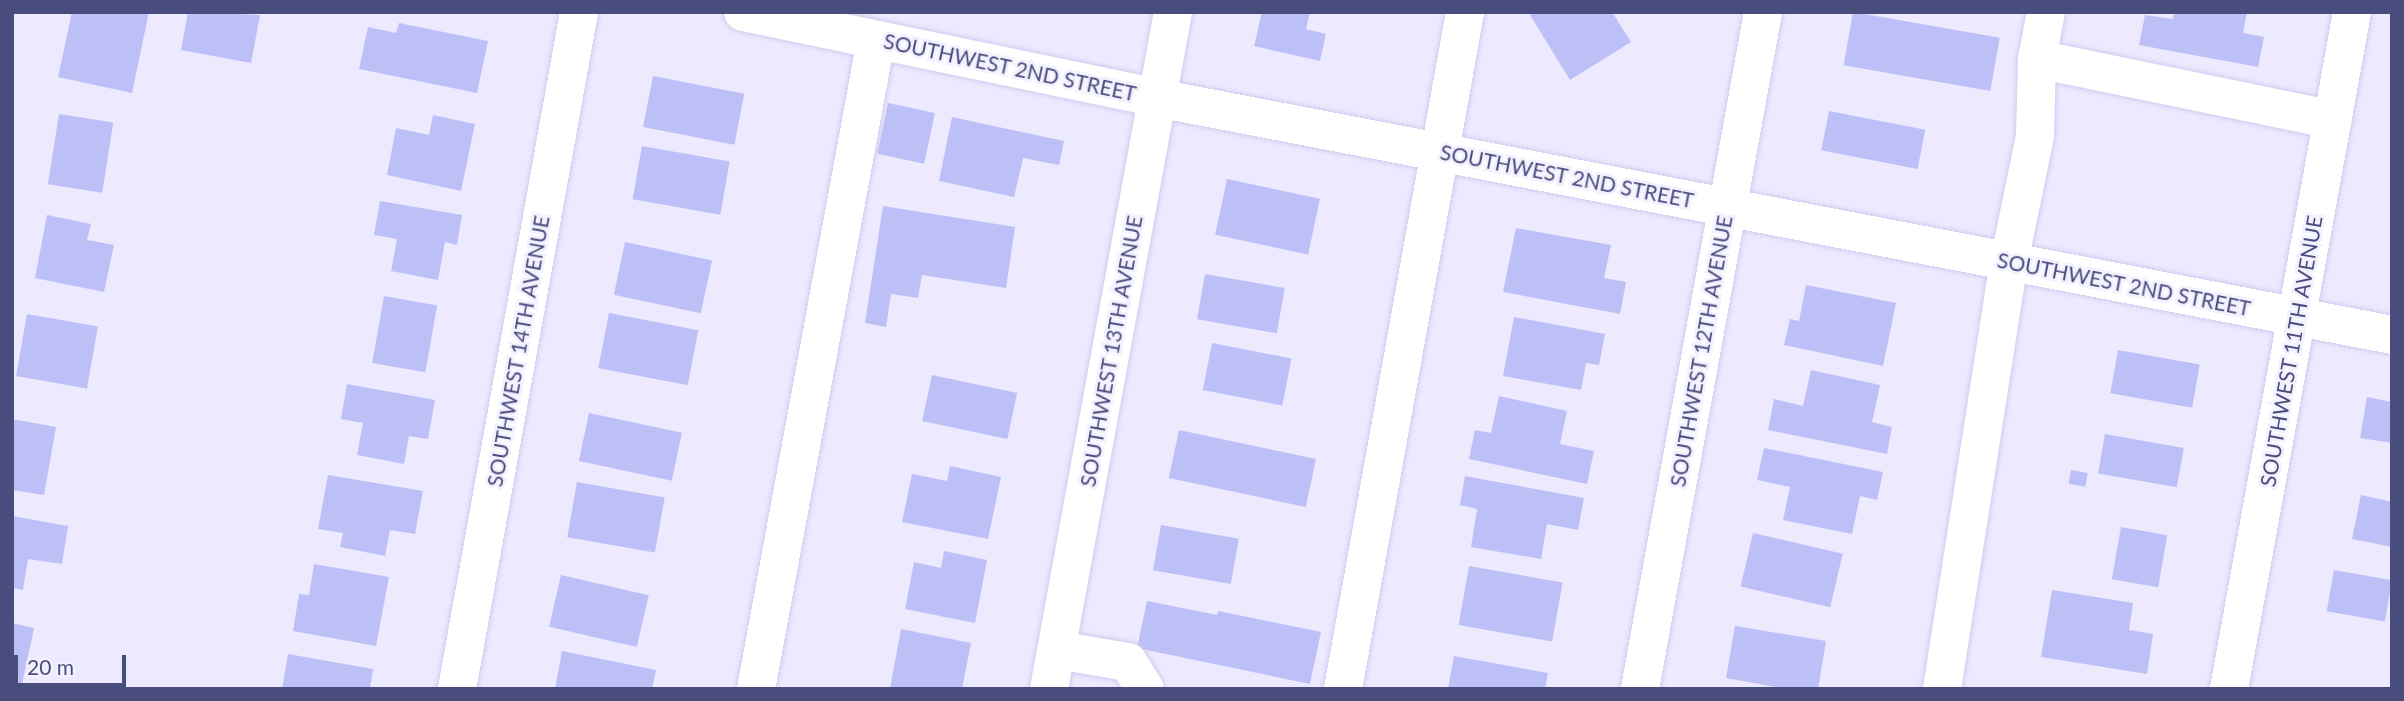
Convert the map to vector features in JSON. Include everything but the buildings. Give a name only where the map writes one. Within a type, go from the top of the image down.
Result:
[{"type":"street","name":"SOUTHWEST 14TH AVENUE","points":[[457,689],[579,12]]},
{"type":"street","name":"SOUTHWEST 2ND STREET","points":[[743,12],[872,30],[1157,98],[2392,335]]},
{"type":"street","name":"SOUTHWEST 13TH AVENUE","points":[[1049,689],[1173,12]]},
{"type":"street","points":[[1343,689],[1465,12]]},
{"type":"street","name":"SOUTHWEST 12TH AVENUE","points":[[1640,689],[1763,12]]},
{"type":"street","points":[[1942,689],[2009,262],[2035,135],[2037,59],[2046,12]]},
{"type":"street","name":"SOUTHWEST 11TH AVENUE","points":[[2229,689],[2352,12]]},
{"type":"street","points":[[756,689],[872,30]]},
{"type":"street","points":[[2037,59],[2333,120]]},
{"type":"street","points":[[1057,650],[1128,662],[1145,689]]}]
